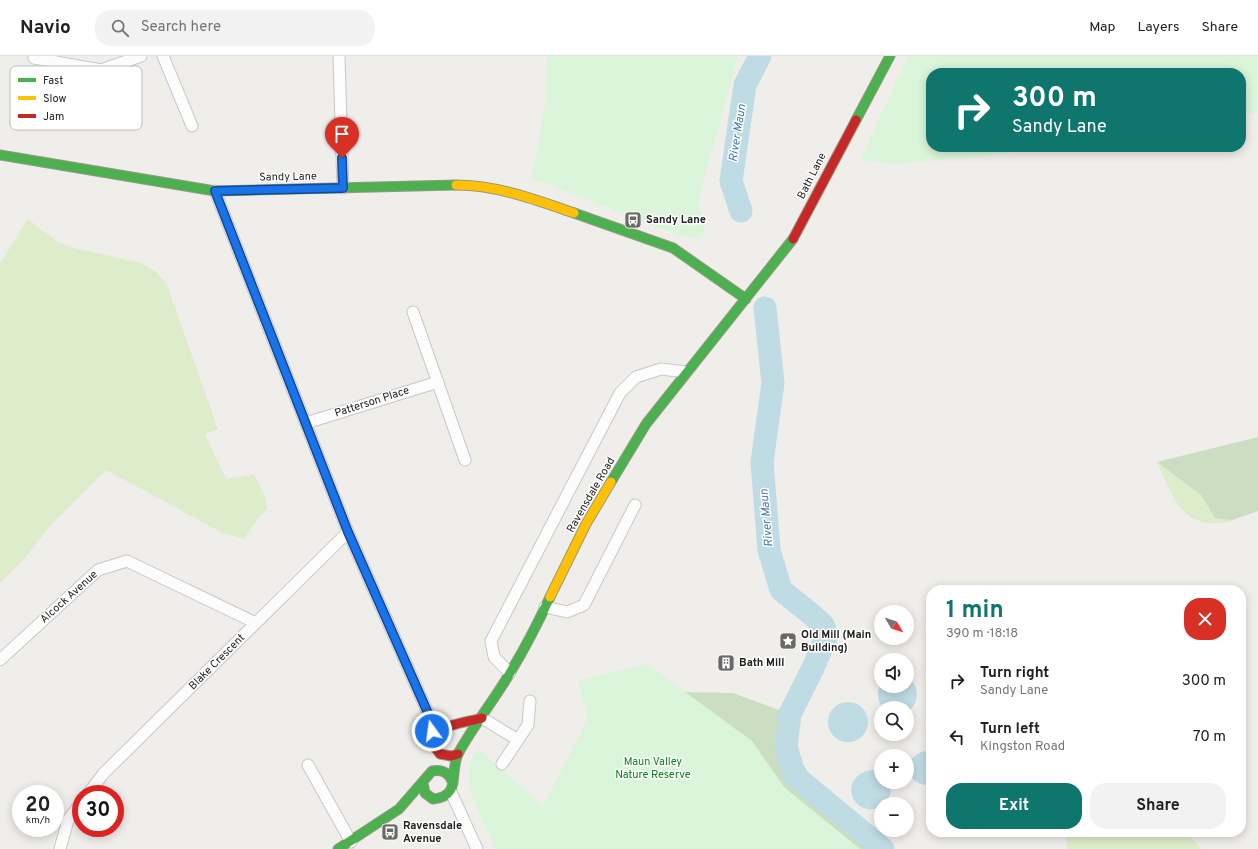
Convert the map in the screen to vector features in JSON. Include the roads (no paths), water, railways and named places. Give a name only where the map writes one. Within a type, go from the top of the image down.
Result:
[{"type":"main road","name":"Bath Lane","points":[[746,299],[793,239],[890,56]]},
{"type":"main road","name":"Sandy Lane","points":[[0,155],[215,191],[476,186],[507,191],[673,248],[746,299]]},
{"type":"main road","name":"Ravensdale Road","points":[[452,787],[458,754],[510,673],[586,524],[646,424],[686,372],[746,299]]},
{"type":"main road","points":[[432,771],[436,734],[447,728],[482,718]]},
{"type":"main road","points":[[447,728],[459,731],[464,740],[463,746]]},
{"type":"main road","points":[[435,747],[440,755],[449,758],[458,754]]},
{"type":"main road","points":[[399,809],[434,798],[444,798],[452,787],[449,774],[445,771],[432,771],[424,778],[423,788],[434,798]]},
{"type":"main road","points":[[338,849],[351,842],[399,809],[423,783]]},
{"type":"street","points":[[112,66],[141,56]]},
{"type":"street","points":[[163,56],[192,126]]},
{"type":"street","points":[[339,56],[343,188]]},
{"type":"street","points":[[34,58],[79,66]]},
{"type":"street","points":[[215,191],[348,532],[431,720],[435,747]]},
{"type":"street","points":[[413,312],[466,460]]},
{"type":"street","points":[[510,673],[494,657],[491,641],[620,393],[636,377],[661,369],[686,372]]},
{"type":"street","name":"Patterson Place","points":[[306,423],[438,382]]},
{"type":"street","points":[[545,607],[567,612],[584,605],[635,505]]},
{"type":"street","name":"Blake Crescent","points":[[95,785],[103,774],[348,532]]},
{"type":"street","name":"Alcock Avenue","points":[[0,660],[98,570],[127,561],[256,623]]},
{"type":"street","points":[[502,764],[528,725],[530,700]]},
{"type":"street","points":[[482,718],[518,740]]},
{"type":"street","points":[[431,720],[447,728]]},
{"type":"street","points":[[308,765],[351,842]]},
{"type":"street","points":[[452,787],[458,808],[477,849]]},
{"type":"street","points":[[434,798],[458,808]]},
{"type":"street","points":[[60,849],[68,820],[72,815]]},
{"type":"water","points":[[914,684],[917,690],[914,704],[914,701],[879,701],[878,693],[914,693]]},
{"type":"water","points":[[848,702],[856,704],[862,708],[866,714],[868,722],[866,730],[862,736],[856,740],[848,742],[840,740],[834,736],[830,730],[828,722],[830,714],[834,708],[840,704]]},
{"type":"water","points":[[926,751],[926,784],[916,782],[914,780],[914,757]]},
{"type":"water","points":[[874,770],[874,789],[890,789],[891,793],[889,797],[874,797],[874,808],[868,809],[860,806],[855,801],[852,794],[852,786],[855,778],[862,773]]},
{"type":"waterway","name":"River Maun","points":[[741,211],[731,181],[745,85],[760,56]]},
{"type":"waterway","name":"River Maun","points":[[765,308],[773,383],[762,462],[769,550],[781,590],[823,625],[827,635],[813,668],[790,714],[786,747],[795,776],[883,849]]},
{"type":"place","name":"Sandy Lane","points":[[633,220]]},
{"type":"place","name":"Old Mill (Main Building)","points":[[788,641]]},
{"type":"place","name":"Bath Mill","points":[[726,663]]},
{"type":"place","name":"Ravensdale Avenue","points":[[390,832]]},
{"type":"park label","name":"Maun Valley Nature Reserve","points":[[653,768]]}]
